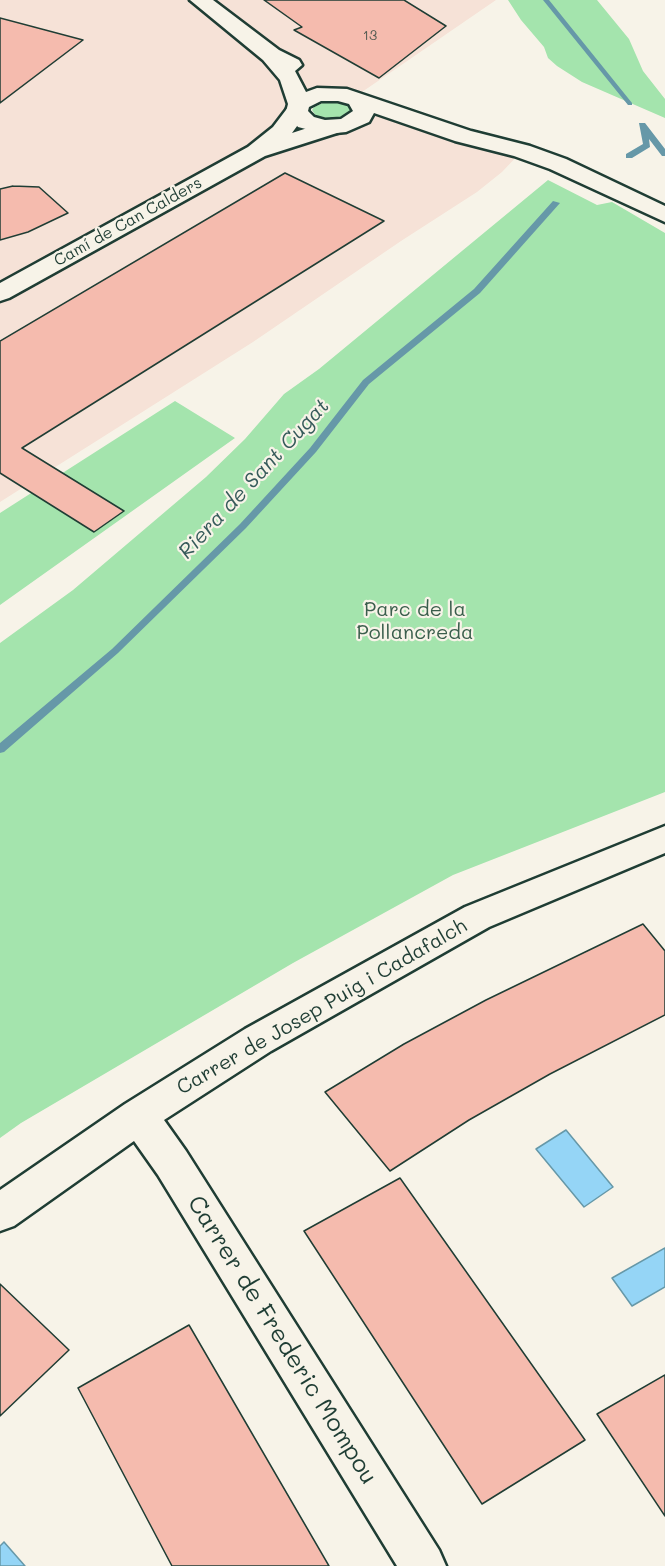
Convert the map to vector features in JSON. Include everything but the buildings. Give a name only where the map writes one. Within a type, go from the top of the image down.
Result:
[{"type":"street","points":[[200,0],[271,55],[353,98],[463,136],[522,151],[558,164],[665,215]]},
{"type":"street","points":[[271,55],[290,79],[300,117],[306,122],[315,125],[463,136]]},
{"type":"street","points":[[298,107],[316,94],[353,98],[364,111],[361,117],[339,126]]},
{"type":"street","name":"Camí de Can Calders","points":[[0,293],[256,152],[281,132],[298,107]]},
{"type":"street","name":"Camí de Can Calders","points":[[256,152],[339,126]]},
{"type":"street","name":"Carrer de Josep Puig i Cadafalch","points":[[0,1213],[139,1116],[258,1040],[477,917],[665,839]]},
{"type":"street","name":"Carrer de Frederic Mompou","points":[[139,1116],[172,1163],[423,1566]]},
{"type":"shaded area","points":[[0,0],[496,0],[362,92],[299,104],[312,126],[367,114],[358,100],[522,151],[502,172],[477,192],[253,342],[0,502]]},
{"type":"green space","points":[[508,0],[597,0],[629,39],[643,71],[665,99],[665,118],[582,82],[557,66],[548,58],[544,47],[521,20]]},
{"type":"green space","points":[[327,101],[345,103],[351,112],[336,120],[316,116],[312,110],[314,107]]},
{"type":"green space","name":"Parc de la Pollancreda","points":[[548,180],[597,205],[612,202],[665,233],[665,792],[453,875],[293,963],[21,1123],[0,1138],[0,643],[73,590],[206,477],[245,439],[284,394],[319,369]]},
{"type":"green space","points":[[175,401],[235,438],[0,605],[0,513]]},
{"type":"water","points":[[566,1130],[613,1187],[584,1207],[536,1149]]},
{"type":"water","points":[[665,1248],[665,1287],[632,1306],[612,1278]]},
{"type":"water","points":[[4,1542],[25,1566],[0,1566],[0,1546]]},
{"type":"waterway","name":"Riera de Sant Cugat","points":[[546,0],[630,104]]},
{"type":"waterway","name":"Riera de Sant Cugat","points":[[629,156],[647,145],[642,125]]},
{"type":"waterway","points":[[644,128],[665,154]]},
{"type":"waterway","name":"Riera de Sant Cugat","points":[[0,749],[115,651],[243,526],[313,450],[366,382],[477,291],[556,203]]}]
